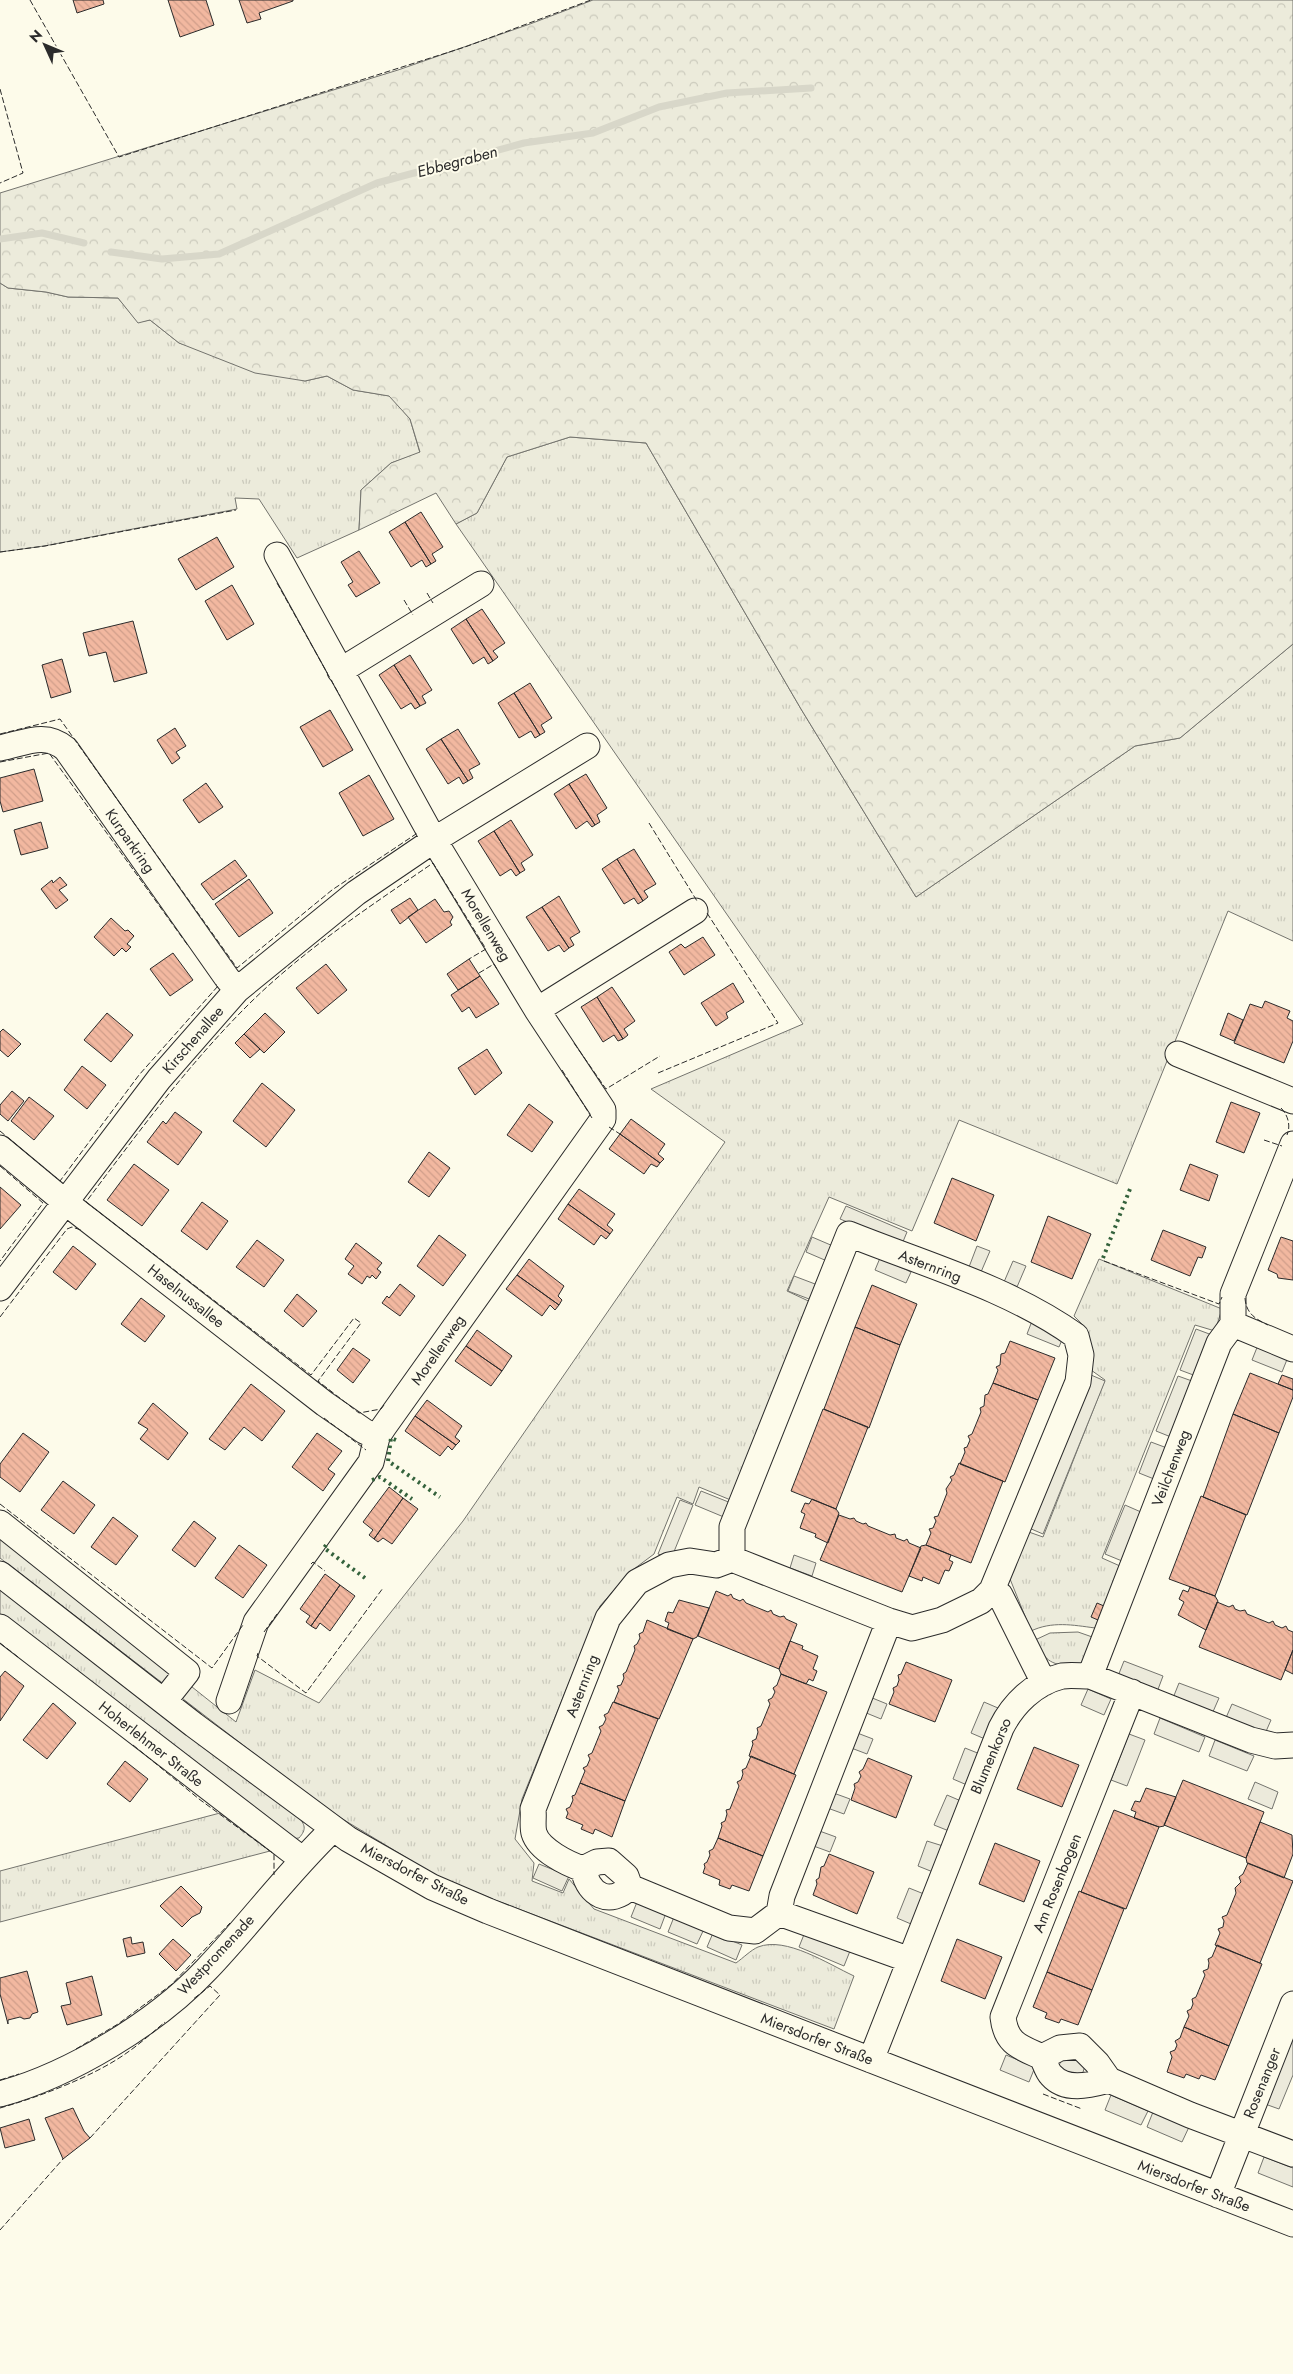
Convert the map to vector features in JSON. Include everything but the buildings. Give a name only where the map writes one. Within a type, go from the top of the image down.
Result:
[{"type":"street","name":"Morellenweg","points":[[229,1701],[256,1622],[371,1462],[377,1437],[603,1118],[603,1110],[537,1010],[434,840],[277,555]]},
{"type":"street","points":[[340,671],[481,584]]},
{"type":"street","name":"Kurparkring","points":[[0,748],[43,739],[55,740],[66,749],[237,990]]},
{"type":"street","points":[[434,840],[587,746]]},
{"type":"street","name":"Kirschenallee","points":[[0,1288],[156,1083],[237,990],[356,893],[434,840]]},
{"type":"street","points":[[537,1010],[695,911]]},
{"type":"street","points":[[1178,1054],[1293,1101]]},
{"type":"street","points":[[1293,1144],[1233,1294],[1233,1324],[1293,1348]]},
{"type":"street","name":"Haselnussallee","points":[[0,1148],[65,1202],[325,1404],[364,1431],[377,1437]]},
{"type":"street","name":"Asternring","points":[[732,1559],[732,1527],[850,1234],[986,1287],[1052,1319],[1076,1336],[1081,1355],[1078,1382],[992,1590],[980,1602],[942,1620],[912,1628],[889,1621],[732,1559],[716,1565],[690,1561],[669,1565],[637,1582],[608,1618],[533,1809],[534,1834],[550,1853],[569,1864],[583,1869],[586,1880],[596,1894],[609,1898],[621,1896],[630,1887],[729,1928],[755,1931],[779,1913]]},
{"type":"street","name":"Veilchenweg","points":[[1090,1676],[1219,1343],[1233,1324]]},
{"type":"street","points":[[0,1523],[188,1672],[164,1702]]},
{"type":"street","points":[[0,1574],[164,1702],[340,1834]]},
{"type":"street","points":[[992,1590],[1000,1595],[1044,1683]]},
{"type":"street","points":[[889,1621],[782,1896],[779,1913],[910,1960]]},
{"type":"street","name":"Hoherlehmer Straße","points":[[0,1627],[303,1860]]},
{"type":"street","name":"Blumenkorso","points":[[871,2060],[1001,1728],[1010,1710],[1031,1691],[1044,1683],[1063,1676],[1090,1676],[1251,1740],[1275,1746],[1293,1745]]},
{"type":"street","name":"Am Rosenbogen","points":[[1042,2057],[1019,2047],[1005,2032],[1003,2017],[1132,1692]]},
{"type":"street","name":"Westpromenade","points":[[0,2094],[63,2070],[93,2054],[128,2034],[172,2001],[206,1971],[303,1860],[340,1834]]},
{"type":"street","name":"Miersdorfer Straße","points":[[340,1834],[432,1887],[480,1907],[1293,2224]]},
{"type":"street","name":"Rosenanger","points":[[1218,2195],[1293,2004]]},
{"type":"street","points":[[1108,2080],[1084,2087],[1066,2084],[1052,2076],[1042,2057],[1060,2048],[1080,2046],[1097,2062],[1108,2080],[1190,2115],[1242,2134]]},
{"type":"street","name":"Rosenanger","points":[[1242,2134],[1293,2154]]},
{"type":"green space","points":[[593,0],[1293,0],[1293,644],[1180,738],[1135,746],[916,897],[801,709],[646,443],[570,437],[507,457],[477,513],[456,524],[436,493],[359,530],[361,490],[391,463],[420,452],[410,419],[389,396],[353,390],[327,376],[305,381],[255,373],[179,343],[150,320],[138,323],[118,298],[68,297],[46,292],[8,288],[0,283],[0,193],[398,70]]},
{"type":"green space","points":[[0,283],[8,288],[46,292],[68,297],[118,298],[138,322],[150,320],[179,343],[305,381],[327,376],[353,390],[390,396],[410,419],[420,453],[391,463],[361,490],[359,530],[297,558],[259,499],[235,498],[237,509],[44,546],[0,552]]},
{"type":"green space","points":[[570,437],[646,443],[801,709],[916,897],[1135,746],[1180,738],[1293,644],[1293,941],[1228,911],[1117,1184],[959,1120],[912,1231],[829,1197],[787,1291],[817,1305],[738,1503],[699,1487],[693,1504],[677,1497],[654,1554],[630,1572],[600,1606],[522,1799],[515,1839],[534,1863],[532,1881],[563,1893],[569,1879],[594,1909],[736,1963],[755,1948],[769,1945],[794,1948],[820,1959],[854,1976],[834,2029],[495,1900],[435,1875],[326,1809],[0,1558],[0,1534],[236,1722],[255,1670],[319,1703],[463,1521],[725,1142],[651,1089],[803,1024],[456,524],[477,513],[507,457]]},
{"type":"green space","points":[[1099,1259],[1222,1309],[1215,1331],[1195,1325],[1102,1558],[1120,1566],[1095,1628],[1055,1625],[1031,1631],[1008,1574],[1026,1531],[1043,1537],[1105,1380],[1091,1370],[1092,1352],[1086,1328],[1074,1316]]},
{"type":"green space","points":[[0,1587],[298,1816],[304,1827],[299,1838],[290,1839],[0,1619]]},
{"type":"green space","points":[[1078,1632],[1098,1639],[1083,1663],[1077,1665],[1060,1665],[1051,1661],[1044,1655],[1035,1640],[1050,1633]]},
{"type":"green space","points":[[220,1813],[270,1851],[0,1922],[0,1871]]},
{"type":"shaded area","points":[[846,1206],[907,1232],[902,1244],[840,1219]]},
{"type":"shaded area","points":[[812,1237],[833,1246],[827,1261],[806,1252]]},
{"type":"shaded area","points":[[977,1246],[990,1251],[981,1272],[969,1267]]},
{"type":"shaded area","points":[[880,1258],[911,1272],[906,1283],[875,1270]]},
{"type":"shaded area","points":[[1013,1261],[1026,1266],[1017,1287],[1004,1282]]},
{"type":"shaded area","points":[[794,1276],[823,1287],[817,1302],[788,1291]]},
{"type":"shaded area","points":[[1032,1321],[1064,1335],[1059,1347],[1027,1334]]},
{"type":"shaded area","points":[[1196,1329],[1212,1335],[1196,1376],[1180,1370]]},
{"type":"shaded area","points":[[1258,1345],[1288,1357],[1282,1372],[1252,1360]]},
{"type":"shaded area","points":[[1091,1375],[1105,1381],[1043,1534],[1029,1528]]},
{"type":"shaded area","points":[[1178,1376],[1192,1381],[1171,1437],[1156,1431]]},
{"type":"shaded area","points":[[1151,1442],[1167,1448],[1154,1479],[1139,1473]]},
{"type":"shaded area","points":[[701,1491],[736,1505],[731,1520],[695,1505]]},
{"type":"shaded area","points":[[680,1500],[693,1505],[671,1559],[658,1554]]},
{"type":"shaded area","points":[[1125,1505],[1141,1512],[1122,1561],[1105,1554]]},
{"type":"shaded area","points":[[794,1555],[816,1563],[812,1576],[790,1568]]},
{"type":"shaded area","points":[[1124,1661],[1163,1676],[1157,1692],[1118,1676]]},
{"type":"shaded area","points":[[1179,1683],[1219,1698],[1212,1714],[1173,1698]]},
{"type":"shaded area","points":[[1088,1689],[1111,1699],[1104,1715],[1081,1705]]},
{"type":"shaded area","points":[[865,1695],[887,1704],[881,1719],[859,1710]]},
{"type":"shaded area","points":[[984,1702],[998,1708],[985,1739],[971,1733]]},
{"type":"shaded area","points":[[1232,1704],[1271,1720],[1264,1736],[1225,1720]]},
{"type":"shaded area","points":[[1160,1718],[1205,1737],[1199,1752],[1154,1734]]},
{"type":"shaded area","points":[[852,1731],[873,1739],[867,1754],[846,1746]]},
{"type":"shaded area","points":[[1129,1734],[1145,1740],[1127,1786],[1111,1780]]},
{"type":"shaded area","points":[[1215,1740],[1254,1756],[1247,1771],[1209,1756]]},
{"type":"shaded area","points":[[965,1748],[980,1754],[967,1785],[953,1779]]},
{"type":"shaded area","points":[[1255,1782],[1278,1792],[1272,1809],[1248,1799]]},
{"type":"shaded area","points":[[828,1791],[850,1799],[844,1814],[822,1806]]},
{"type":"shaded area","points":[[947,1795],[961,1801],[949,1831],[934,1825]]},
{"type":"shaded area","points":[[814,1829],[836,1837],[830,1852],[808,1844]]},
{"type":"shaded area","points":[[927,1841],[943,1846],[933,1872],[918,1866]]},
{"type":"shaded area","points":[[539,1864],[569,1876],[562,1891],[533,1878]]},
{"type":"shaded area","points":[[909,1888],[924,1894],[911,1924],[897,1918]]},
{"type":"shaded area","points":[[637,1902],[666,1913],[660,1929],[631,1917]]},
{"type":"shaded area","points":[[674,1917],[704,1929],[697,1944],[668,1932]]},
{"type":"shaded area","points":[[805,1932],[850,1951],[844,1966],[799,1947]]},
{"type":"shaded area","points":[[713,1933],[742,1945],[736,1960],[707,1947]]},
{"type":"shaded area","points":[[1293,2035],[1293,2075],[1279,2109],[1265,2104]]},
{"type":"shaded area","points":[[1063,2054],[1086,2063],[1081,2078],[1058,2069]]},
{"type":"shaded area","points":[[1006,2055],[1035,2067],[1029,2082],[1000,2070]]},
{"type":"shaded area","points":[[1111,2095],[1148,2111],[1141,2125],[1105,2110]]},
{"type":"shaded area","points":[[1153,2112],[1189,2127],[1182,2142],[1147,2127]]},
{"type":"shaded area","points":[[1264,2157],[1293,2168],[1293,2187],[1258,2173]]},
{"type":"waterway","name":"Ebbegraben","points":[[111,252],[162,259],[219,254],[377,183],[524,143],[593,133],[659,107],[727,93],[811,88]]},
{"type":"waterway","name":"Ebbegraben","points":[[0,239],[42,233],[84,243]]},
{"type":"hedge","points":[[1103,1258],[1130,1189]]},
{"type":"hedge","points":[[396,1440],[391,1438],[388,1461],[440,1497]]},
{"type":"hedge","points":[[372,1480],[380,1477],[412,1499]]},
{"type":"hedge","points":[[326,1545],[324,1548],[365,1578]]},
{"type":"fence","points":[[30,0],[119,157],[465,47],[591,0]]},
{"type":"fence","points":[[0,89],[23,173],[0,183]]},
{"type":"fence","points":[[0,552],[45,546],[236,510]]},
{"type":"fence","points":[[277,583],[340,696]]},
{"type":"fence","points":[[427,593],[433,603]]},
{"type":"fence","points":[[404,600],[413,615]]},
{"type":"fence","points":[[0,734],[60,719],[237,968],[332,890],[416,834],[415,831]]},
{"type":"fence","points":[[0,762],[49,753],[189,947]]},
{"type":"fence","points":[[649,823],[697,901]]},
{"type":"fence","points":[[384,1405],[381,1409],[359,1413],[318,1381],[361,1323],[354,1318],[311,1375],[86,1202],[183,1076],[247,1006],[313,948],[433,863],[486,949],[469,959]]},
{"type":"fence","points":[[658,1073],[778,1023],[707,913]]},
{"type":"fence","points":[[479,973],[494,964],[498,971]]},
{"type":"fence","points":[[0,1131],[60,1181],[139,1075],[218,986],[216,984]]},
{"type":"fence","points":[[574,1043],[606,1089],[660,1056]]},
{"type":"fence","points":[[562,1070],[592,1118]]},
{"type":"fence","points":[[1281,1108],[1288,1121],[1287,1135]]},
{"type":"fence","points":[[609,1127],[620,1134]]},
{"type":"fence","points":[[1264,1140],[1282,1146]]},
{"type":"fence","points":[[0,1166],[43,1203],[0,1261]]},
{"type":"fence","points":[[0,1317],[67,1229],[72,1227],[81,1230]]},
{"type":"fence","points":[[1104,1261],[1219,1304],[1222,1297]]},
{"type":"fence","points":[[1245,1298],[1249,1312],[1268,1325]]},
{"type":"fence","points":[[324,1418],[366,1450]]},
{"type":"fence","points":[[0,1504],[212,1668],[243,1625]]},
{"type":"fence","points":[[311,1564],[313,1562],[325,1571]]},
{"type":"fence","points":[[258,1653],[257,1656],[306,1693],[383,1588]]},
{"type":"fence","points":[[264,1632],[277,1614]]},
{"type":"fence","points":[[0,1643],[18,1657]]},
{"type":"fence","points":[[133,1745],[199,1799],[274,1854],[274,1875]]},
{"type":"fence","points":[[76,2049],[118,2024],[171,1985],[230,1923]]},
{"type":"fence","points":[[90,2138],[220,1995],[210,1986],[192,2000]]},
{"type":"fence","points":[[0,2108],[49,2092],[100,2069],[133,2049],[165,2022]]},
{"type":"fence","points":[[0,2080],[19,2074]]},
{"type":"fence","points":[[1043,2094],[1082,2109]]},
{"type":"fence","points":[[0,2230],[63,2159]]}]
